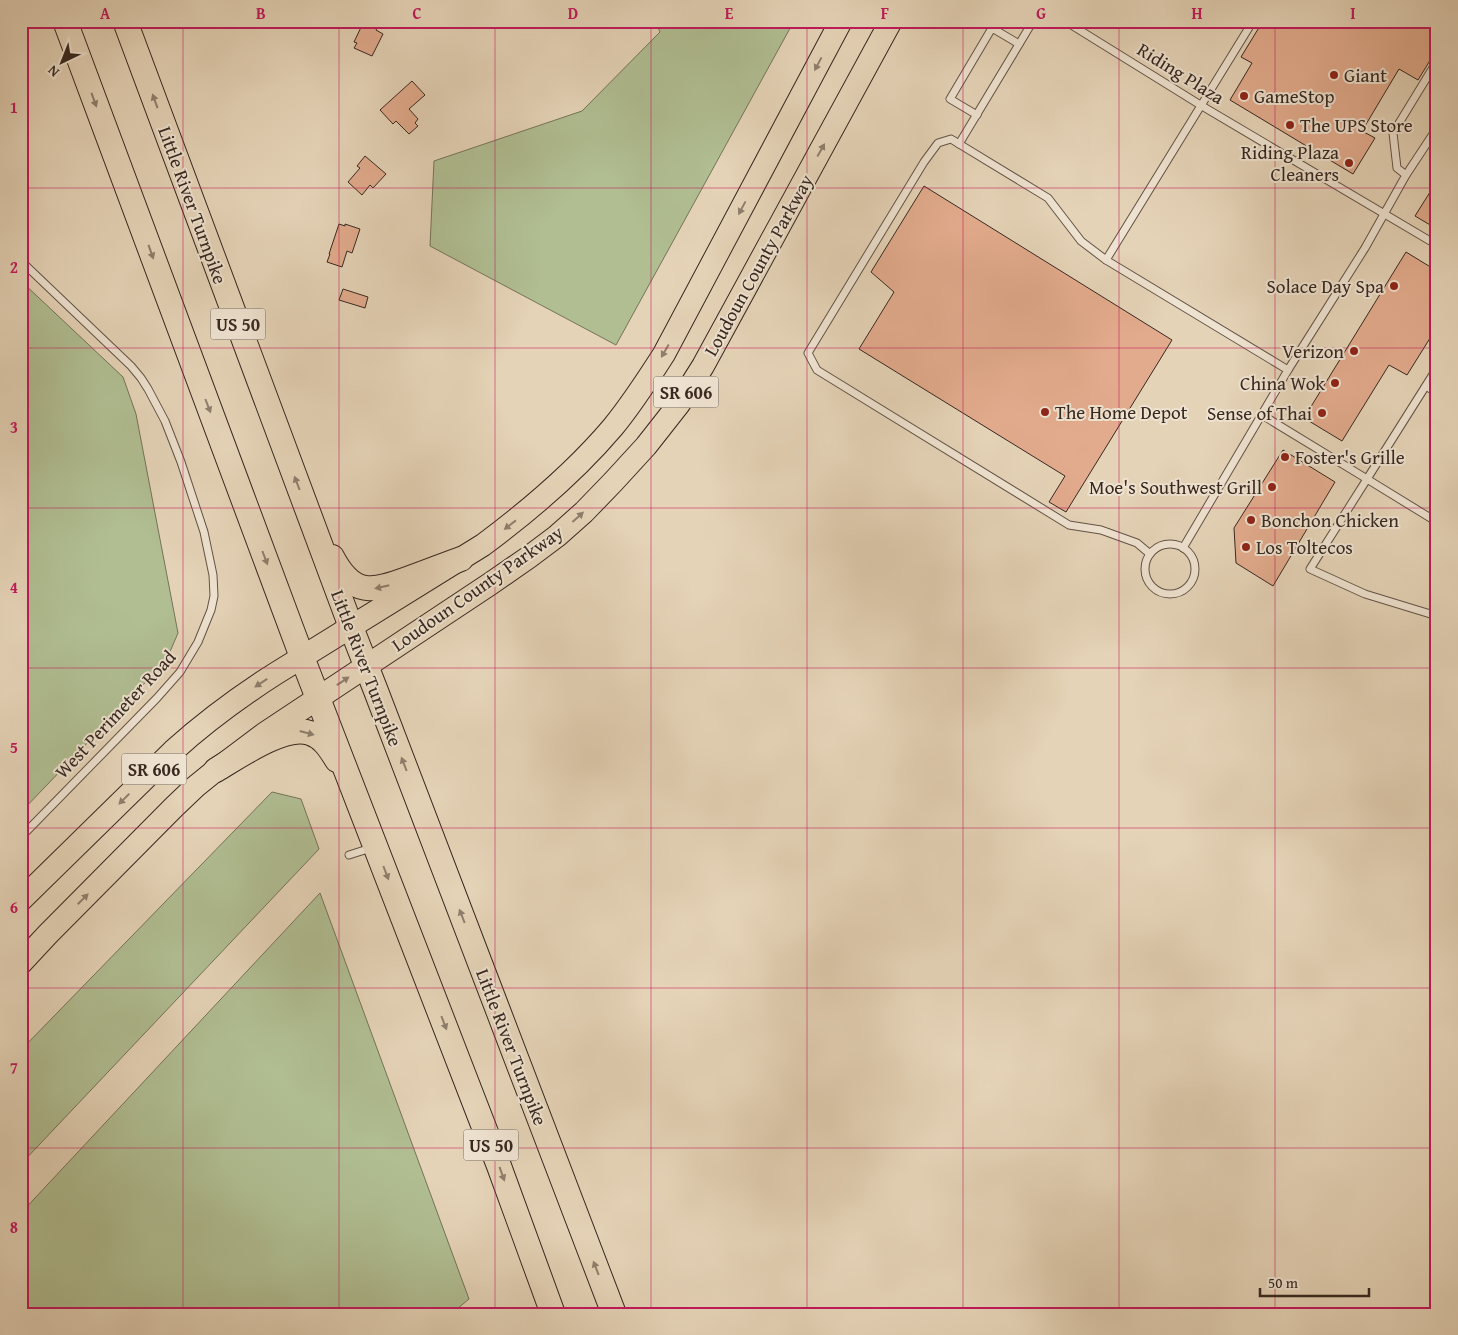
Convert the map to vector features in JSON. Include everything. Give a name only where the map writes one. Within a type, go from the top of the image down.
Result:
[{"type":"highway","name":"US 50","points":[[65,21],[302,657],[499,1166],[553,1314]]},
{"type":"highway","name":"Little River Turnpike","points":[[125,21],[351,627],[614,1314]]},
{"type":"highway","points":[[308,512],[340,571],[354,584],[364,588],[374,589],[388,586],[461,559]]},
{"type":"highway","points":[[216,770],[276,736],[300,731],[311,733],[328,747],[354,790]]},
{"type":"main road","name":"Loudoun County Parkway","points":[[21,900],[193,733],[247,692],[483,545],[560,483],[613,426],[646,384],[682,322],[841,21]]},
{"type":"main road","name":"Loudoun County Parkway","points":[[21,963],[194,787],[264,734],[530,557],[584,512],[613,482],[646,446],[678,404],[703,366],[891,21]]},
{"type":"lane","points":[[959,144],[1033,21]]},
{"type":"lane","name":"Riding Plaza","points":[[1065,21],[1202,106],[1437,245]]},
{"type":"lane","points":[[1077,28],[1081,21]]},
{"type":"lane","points":[[1106,260],[1254,21]]},
{"type":"lane","points":[[977,115],[950,99],[992,28],[1019,44]]},
{"type":"lane","points":[[1406,175],[1397,168],[1392,133],[1437,61]]},
{"type":"lane","points":[[1183,548],[1288,370],[1406,175],[1437,128]]},
{"type":"lane","points":[[1150,554],[1137,543],[1101,530],[1069,525],[817,370],[808,353],[924,162],[938,143],[951,139],[1048,198],[1081,241],[1106,260],[1288,370]]},
{"type":"lane","name":"West Perimeter Road","points":[[21,261],[122,357],[141,378],[156,403],[181,462],[208,547],[213,575],[214,596],[211,610],[198,642],[180,672],[161,694],[21,837]]},
{"type":"lane","points":[[1437,368],[1310,569],[1365,594],[1437,616]]},
{"type":"lane","points":[[1426,386],[1437,393]]},
{"type":"lane","points":[[1262,414],[1437,522]]},
{"type":"lane","points":[[1169,544],[1183,548],[1193,559],[1195,567],[1192,582],[1180,592],[1164,594],[1157,591],[1150,585],[1144,569],[1150,554],[1161,545],[1169,544]]},
{"type":"lane","points":[[349,855],[376,846]]},
{"type":"green space","points":[[655,21],[794,21],[616,345],[430,246],[434,161],[582,111],[660,32]]},
{"type":"green space","points":[[21,281],[123,377],[136,414],[178,633],[166,661],[21,812]]},
{"type":"green space","points":[[272,792],[301,799],[319,849],[21,1164],[21,1050]]},
{"type":"green space","points":[[320,893],[469,1299],[451,1314],[21,1314],[21,1213]]},
{"type":"building","points":[[364,21],[377,28],[376,30],[383,34],[372,56],[354,48],[357,43],[354,42]]},
{"type":"building","name":"Giant","points":[[1263,21],[1437,21],[1437,49],[1418,80],[1399,69],[1362,131],[1375,138],[1353,174],[1230,100],[1252,63],[1241,57]]},
{"type":"building","points":[[412,81],[425,95],[409,109],[418,119],[415,123],[418,126],[409,134],[396,121],[393,124],[380,110]]},
{"type":"building","points":[[365,156],[386,174],[373,188],[370,185],[362,195],[348,182],[360,168],[357,166]]},
{"type":"building","points":[[1437,181],[1437,229],[1415,216]]},
{"type":"building","name":"The Home Depot","points":[[924,186],[1172,340],[1066,512],[1049,502],[1065,476],[859,349],[894,292],[871,272]]},
{"type":"building","points":[[339,224],[360,229],[352,253],[347,251],[342,267],[327,262]]},
{"type":"building","points":[[1406,252],[1437,271],[1437,327],[1407,375],[1389,365],[1342,441],[1304,418]]},
{"type":"building","points":[[343,289],[368,297],[365,308],[339,300]]},
{"type":"building","points":[[1283,450],[1335,482],[1273,586],[1236,563],[1234,528]]},
{"type":"place","name":"Giant","points":[[1334,75]]},
{"type":"place","name":"GameStop","points":[[1244,96]]},
{"type":"place","name":"The UPS Store","points":[[1290,125]]},
{"type":"place","name":"Riding Plaza Cleaners","points":[[1349,163]]},
{"type":"place","name":"Solace Day Spa","points":[[1394,286]]},
{"type":"place","name":"Verizon","points":[[1354,351]]},
{"type":"place","name":"China Wok","points":[[1335,383]]},
{"type":"place","name":"The Home Depot","points":[[1045,412]]},
{"type":"place","name":"Sense of Thai","points":[[1322,413]]},
{"type":"place","name":"Foster's Grille","points":[[1285,457]]},
{"type":"place","name":"Moe's Southwest Grill","points":[[1272,487]]},
{"type":"place","name":"Bonchon Chicken","points":[[1251,520]]},
{"type":"place","name":"Los Toltecos","points":[[1246,547]]}]
